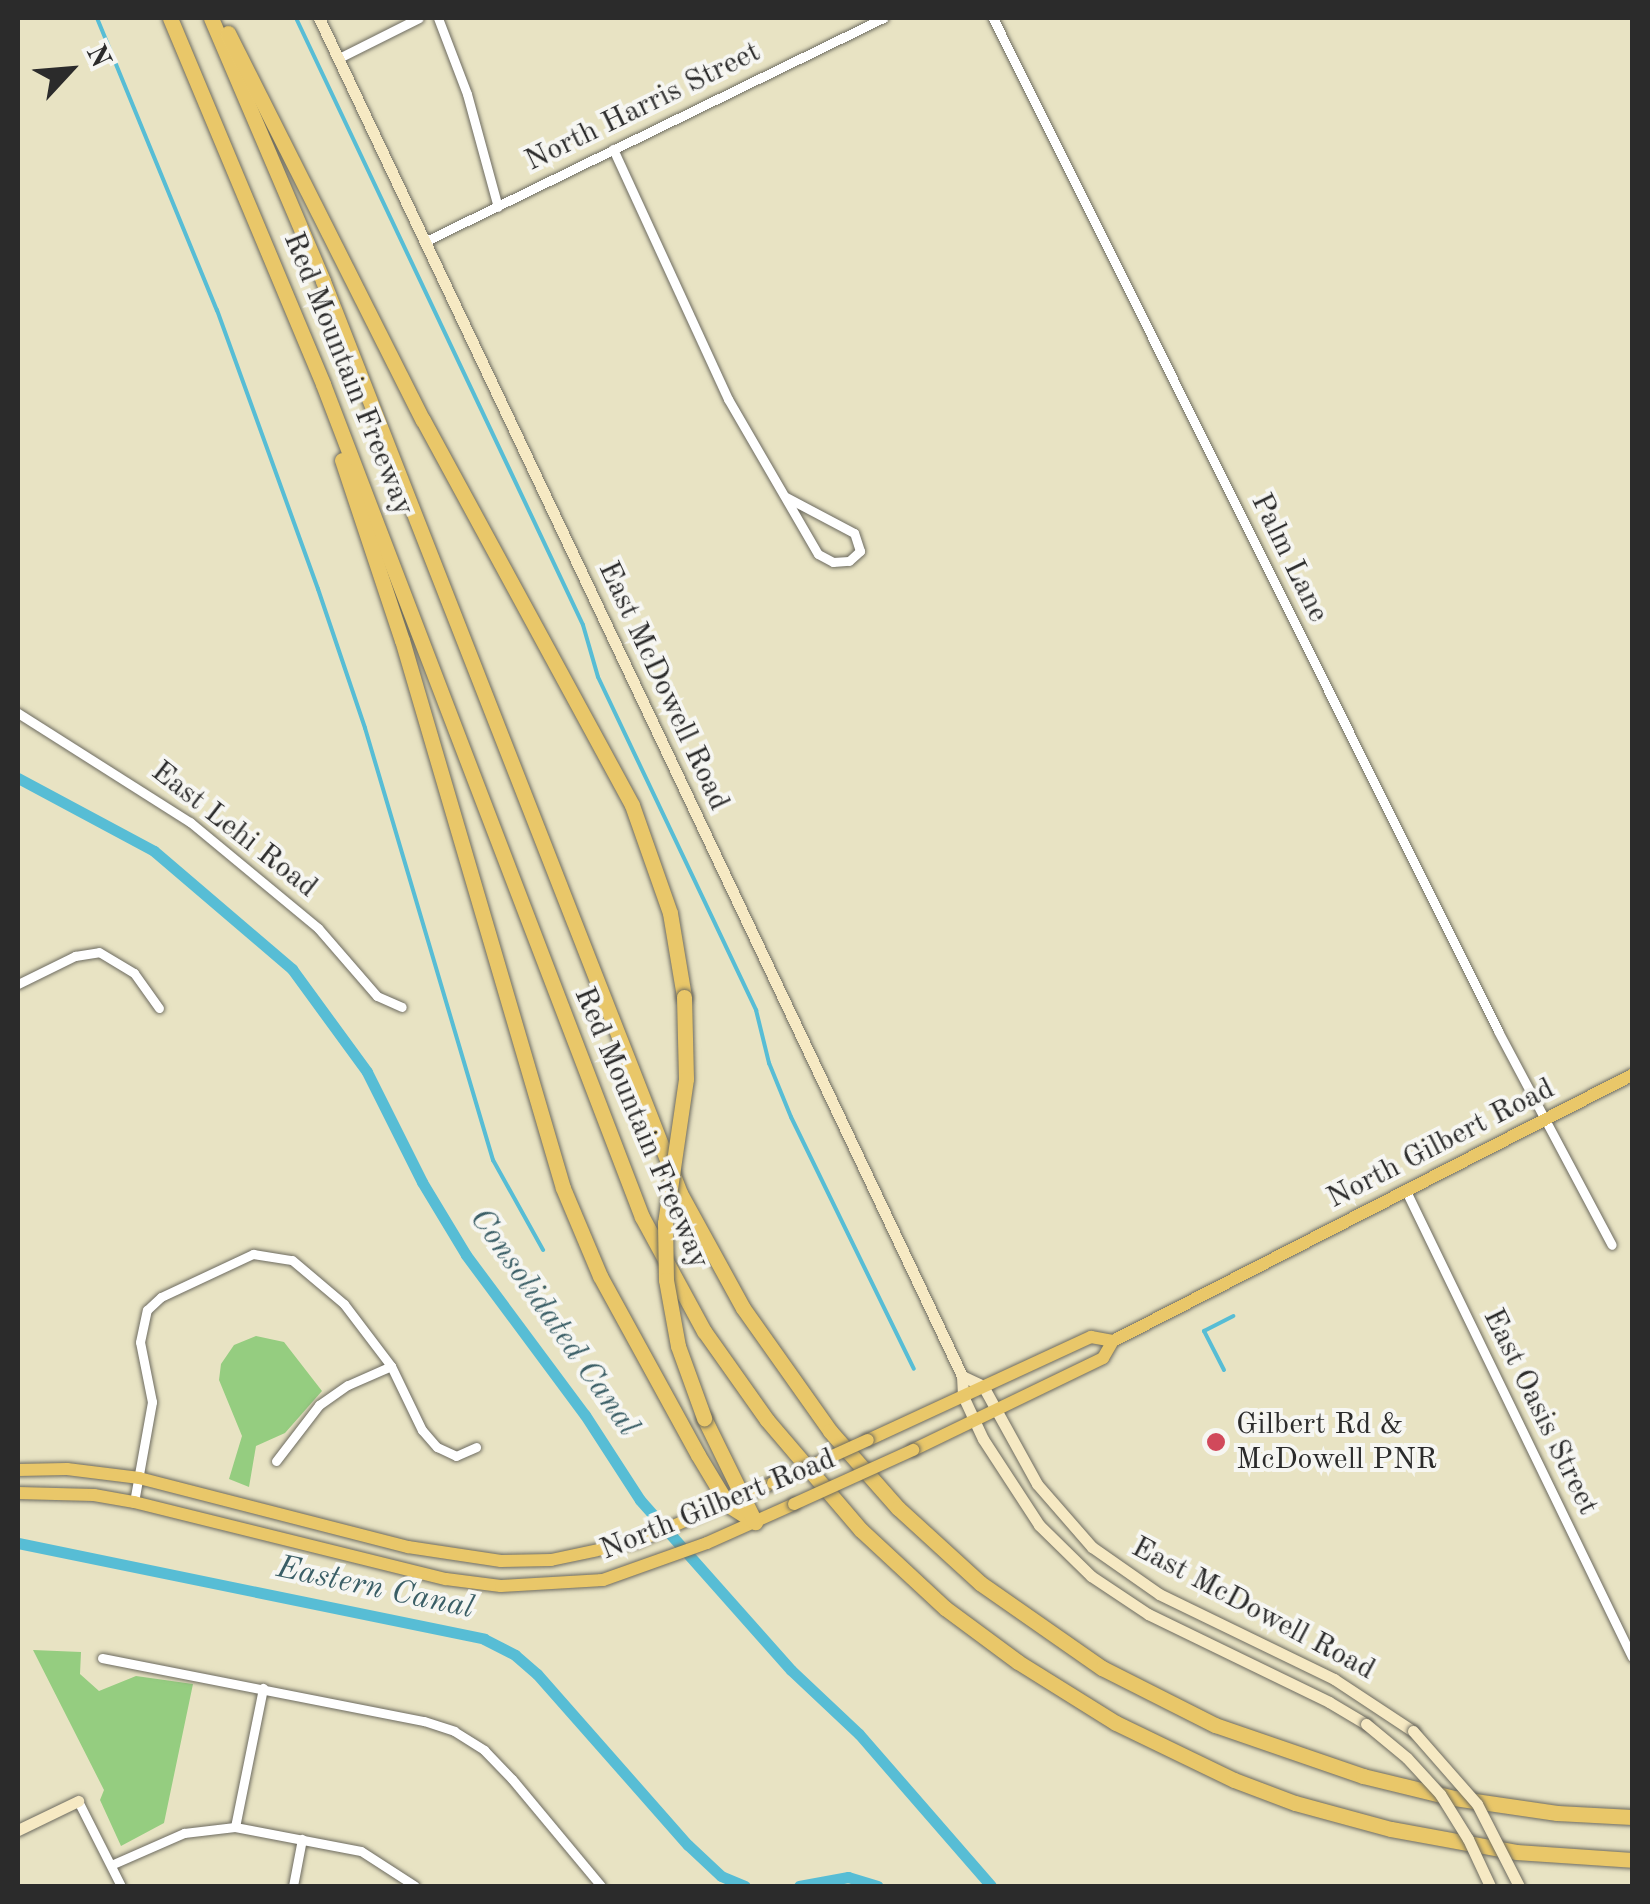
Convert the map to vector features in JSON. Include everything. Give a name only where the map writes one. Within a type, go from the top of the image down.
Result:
[{"type":"highway","name":"Red Mountain Freeway","points":[[170,18],[323,384],[642,1216],[704,1331],[822,1488],[905,1573],[978,1633],[1116,1723],[1198,1764],[1295,1803],[1447,1842],[1632,1860]]},
{"type":"highway","name":"Red Mountain Freeway","points":[[215,18],[330,299],[680,1193],[742,1308],[830,1431],[898,1508],[980,1583],[1102,1668],[1215,1725],[1363,1776],[1454,1798],[1557,1813],[1632,1816]]},
{"type":"highway","points":[[215,18],[423,420],[632,805],[670,913],[684,997],[686,1079],[665,1222],[666,1280],[686,1375],[746,1496],[754,1522]]},
{"type":"highway","points":[[323,384],[333,435],[402,640],[562,1188],[624,1323],[728,1506],[754,1522]]},
{"type":"main road","name":"North Gilbert Road","points":[[18,1493],[77,1493],[134,1502],[477,1584],[580,1585],[708,1543],[973,1422],[1103,1358],[1113,1341],[1632,1075]]},
{"type":"main road","name":"North Gilbert Road","points":[[18,1470],[68,1469],[140,1478],[467,1558],[551,1560],[636,1542],[686,1524],[1090,1337],[1113,1341]]},
{"type":"street","name":"East McDowell Road","points":[[320,18],[962,1376],[962,1396],[973,1422],[1039,1525],[1091,1576],[1148,1614],[1329,1702],[1366,1724],[1407,1758],[1440,1794],[1468,1839],[1490,1886]]},
{"type":"street","points":[[339,58],[419,18]]},
{"type":"street","points":[[438,18],[467,94],[498,207]]},
{"type":"street","name":"North Harris Street","points":[[426,240],[883,18]]},
{"type":"street","name":"Palm Lane","points":[[992,18],[1612,1245]]},
{"type":"street","points":[[614,149],[728,399],[818,554],[833,562],[849,561],[860,551],[854,533],[786,497]]},
{"type":"street","name":"East Lehi Road","points":[[18,713],[190,822],[318,928],[377,996],[402,1007]]},
{"type":"street","points":[[18,984],[75,956],[99,952],[134,973],[160,1008]]},
{"type":"street","name":"East Oasis Street","points":[[1405,1189],[1632,1657]]},
{"type":"street","points":[[134,1502],[152,1402],[140,1342],[146,1310],[162,1297],[254,1254],[292,1260],[344,1304],[391,1366],[422,1430],[437,1447],[456,1456],[476,1448]]},
{"type":"street","points":[[276,1461],[320,1405],[348,1385],[391,1366]]},
{"type":"street","points":[[962,1376],[983,1386]]},
{"type":"street","name":"East McDowell Road","points":[[983,1386],[1045,1496],[1092,1547],[1160,1594],[1334,1679],[1413,1731],[1477,1804],[1519,1886]]},
{"type":"street","points":[[102,1658],[424,1721],[454,1731],[484,1750],[512,1779],[601,1886]]},
{"type":"street","points":[[234,1827],[263,1688]]},
{"type":"street","points":[[18,1830],[78,1801],[121,1886]]},
{"type":"street","points":[[111,1865],[184,1833],[234,1827],[361,1852],[415,1886]]},
{"type":"street","points":[[293,1886],[302,1838]]},
{"type":"green space","points":[[256,1336],[284,1342],[322,1391],[285,1433],[256,1446],[249,1487],[229,1479],[242,1436],[219,1380],[221,1364],[234,1345]]},
{"type":"green space","points":[[33,1650],[81,1652],[80,1674],[99,1691],[136,1676],[193,1684],[164,1823],[121,1846],[100,1800],[104,1790]]},
{"type":"waterway","points":[[97,18],[217,310],[318,589],[365,728],[493,1160],[543,1250]]},
{"type":"waterway","points":[[296,18],[583,625],[598,677],[756,1010],[769,1063],[791,1117],[914,1369]]},
{"type":"waterway","name":"Consolidated Canal","points":[[18,778],[154,851],[292,969],[367,1072],[422,1182],[466,1255],[585,1415],[640,1500],[791,1670],[859,1734],[991,1886]]},
{"type":"waterway","points":[[1224,1370],[1204,1331],[1233,1316]]},
{"type":"waterway","name":"Eastern Canal","points":[[18,1543],[484,1639],[515,1655],[537,1674],[688,1845],[721,1876],[745,1886]]},
{"type":"waterway","name":"Eastern Canal","points":[[799,1886],[848,1877],[878,1886]]},
{"type":"place","name":"Gilbert Rd & McDowell PNR","points":[[1216,1442]]}]
